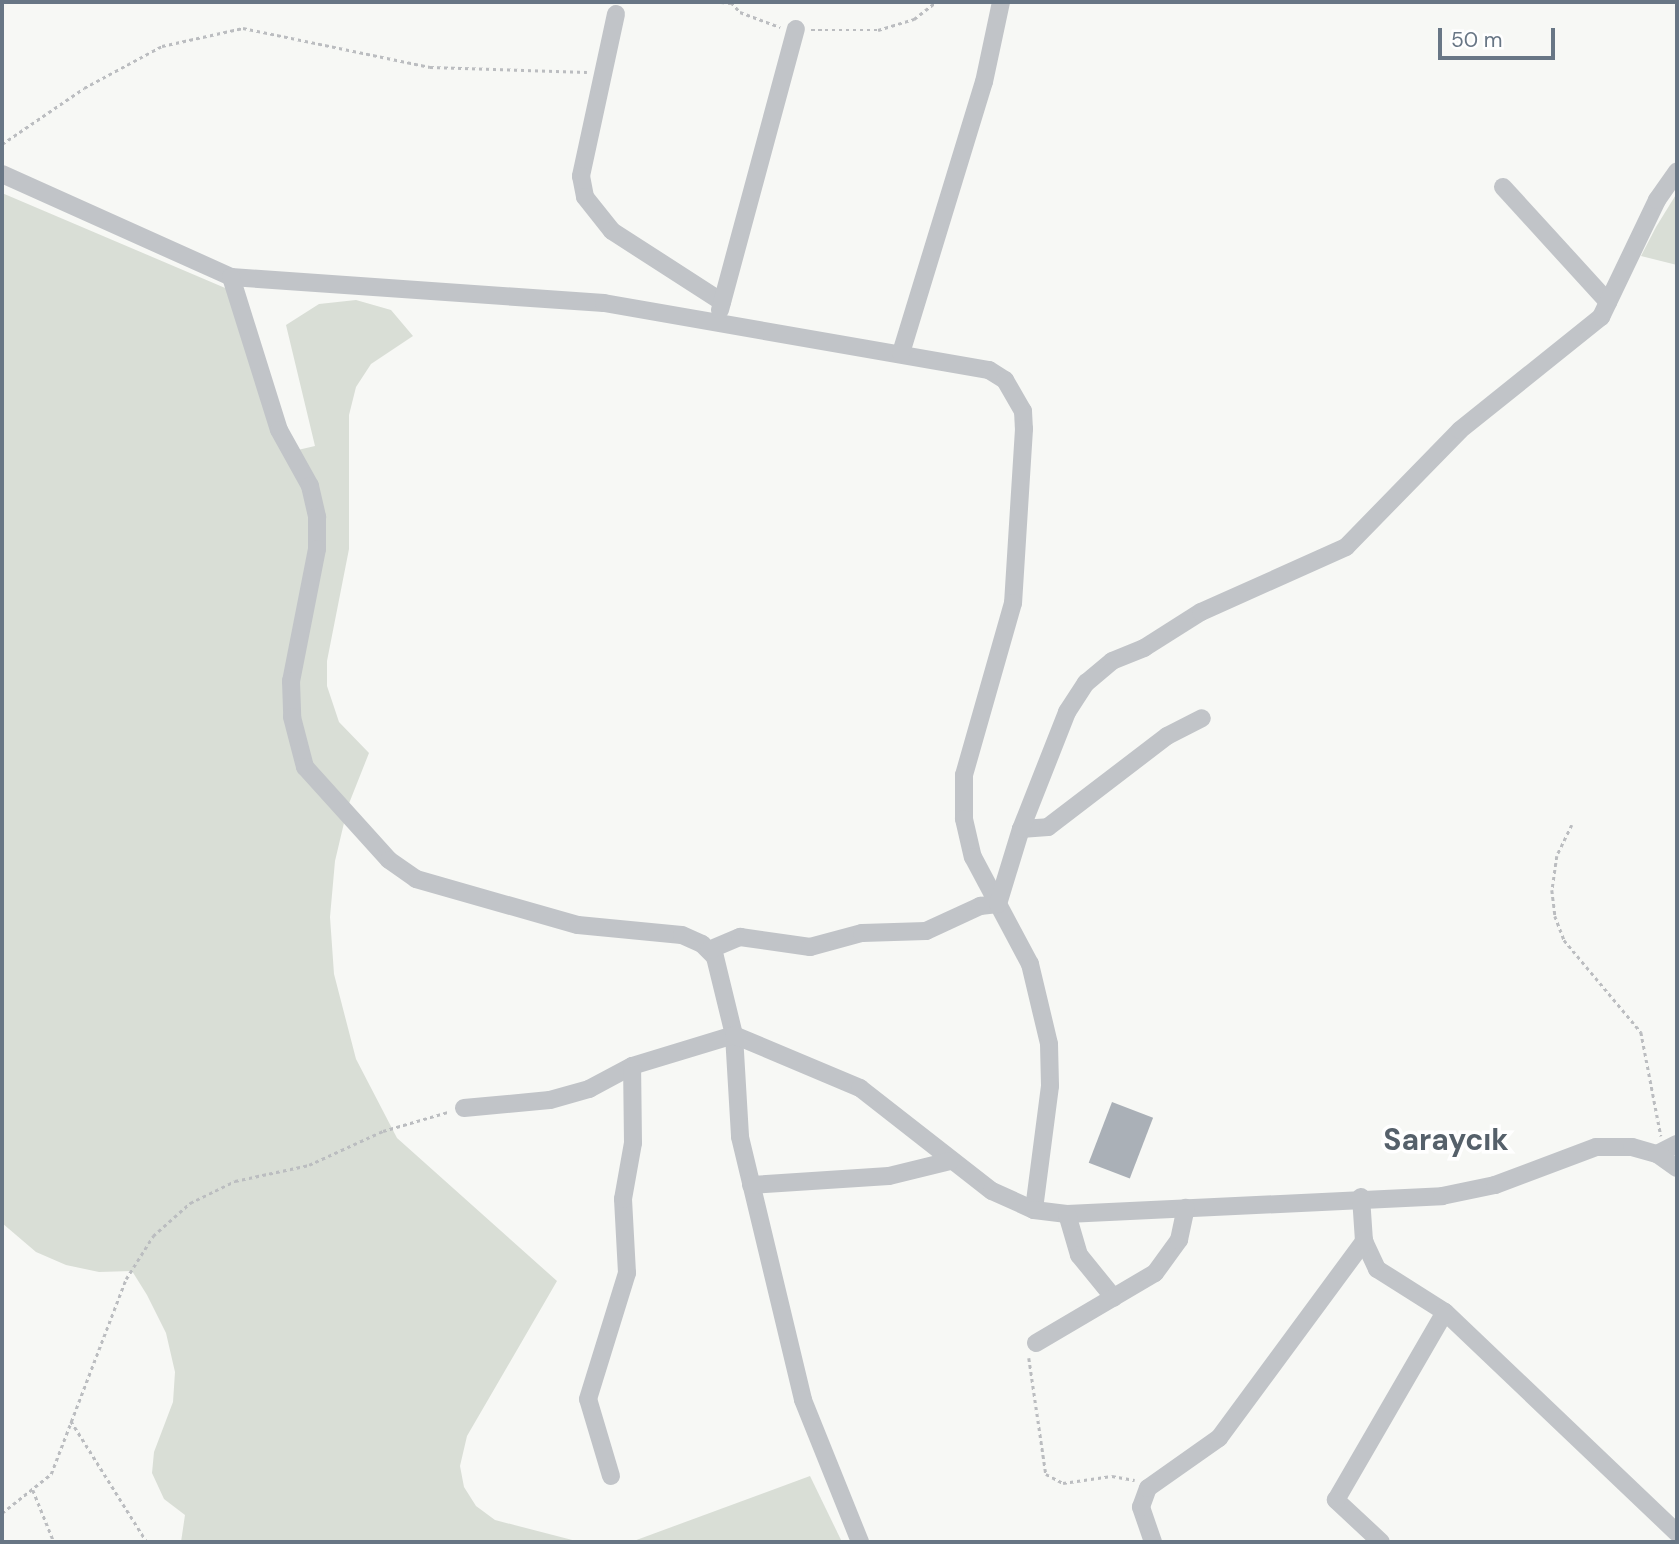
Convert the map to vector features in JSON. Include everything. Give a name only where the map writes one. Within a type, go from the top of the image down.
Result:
[{"type":"street","points":[[901,353],[984,82],[1001,2]]},
{"type":"street","points":[[616,14],[581,176],[590,207],[612,231],[722,302]]},
{"type":"street","points":[[717,320],[796,29]]},
{"type":"street","points":[[998,904],[1021,829],[1067,712],[1086,683],[1112,661],[1144,648],[1201,612],[1346,547],[1460,430],[1601,317],[1657,200],[1677,172]]},
{"type":"street","points":[[2,174],[231,276],[604,303],[901,353],[989,370],[1005,380],[1023,411],[1013,603],[964,775],[964,819],[973,857],[1030,964],[1049,1044],[1050,1086],[1034,1210]]},
{"type":"street","points":[[1503,187],[1608,302]]},
{"type":"street","points":[[231,276],[279,430],[306,479],[316,510],[317,549],[293,662],[291,700],[299,751],[316,785],[389,860],[427,884],[578,925],[682,935],[709,950],[719,964],[734,1035],[736,1105],[751,1185],[803,1401],[860,1542]]},
{"type":"street","points":[[1021,829],[1048,827],[1167,736],[1202,718]]},
{"type":"street","points":[[709,950],[740,937],[810,947],[862,933],[926,931],[980,906],[998,904]]},
{"type":"street","points":[[464,1108],[550,1100],[589,1089],[632,1066],[734,1035],[860,1088],[950,1161],[992,1191],[1034,1210],[1067,1214],[1467,1192],[1596,1146],[1666,1149],[1677,1168]]},
{"type":"street","points":[[611,1476],[588,1399],[627,1273],[623,1199],[634,1143],[632,1066]]},
{"type":"street","points":[[751,1185],[889,1176],[950,1161]]},
{"type":"street","points":[[1361,1197],[1364,1241],[1377,1269],[1445,1312],[1677,1533]]},
{"type":"street","points":[[1036,1343],[1155,1273],[1179,1240],[1186,1208]]},
{"type":"street","points":[[1067,1214],[1079,1255],[1114,1298]]},
{"type":"street","points":[[1153,1542],[1141,1507],[1148,1488],[1219,1438],[1364,1241]]},
{"type":"street","points":[[1381,1542],[1336,1500],[1445,1312]]},
{"type":"path","points":[[721,2],[732,2],[766,25],[796,29],[878,30],[914,19],[936,2]]},
{"type":"path","points":[[2,144],[84,88],[162,46],[243,28],[430,67],[602,72]]},
{"type":"path","points":[[1572,825],[1557,856],[1552,890],[1555,915],[1564,940],[1641,1032],[1666,1149]]},
{"type":"path","points":[[2,1513],[51,1474],[126,1279],[153,1236],[190,1203],[234,1181],[309,1165],[383,1131],[464,1108]]},
{"type":"path","points":[[1036,1343],[1029,1361],[1046,1474],[1063,1483],[1124,1476],[1148,1488]]},
{"type":"path","points":[[71,1421],[147,1542]]},
{"type":"path","points":[[33,1490],[54,1542]]},
{"type":"shaded area","points":[[2,193],[244,296],[289,452],[315,446],[286,325],[319,304],[356,300],[391,310],[413,336],[371,364],[356,387],[349,415],[349,549],[327,661],[327,686],[339,722],[369,753],[348,806],[335,861],[330,917],[334,974],[356,1059],[397,1138],[557,1281],[467,1436],[460,1466],[464,1487],[476,1506],[495,1520],[580,1542],[181,1542],[185,1515],[164,1499],[152,1473],[154,1452],[173,1402],[175,1372],[166,1333],[147,1295],[132,1271],[99,1272],[66,1265],[36,1252],[2,1223]]},
{"type":"shaded area","points":[[1677,193],[1677,265],[1641,256],[1656,227]]},
{"type":"shaded area","points":[[810,1476],[842,1542],[631,1542]]},
{"type":"building","points":[[1112,1102],[1153,1118],[1130,1178],[1089,1163]]},
{"type":"district","name":"Saraycık","points":[[1446,1140]]}]
